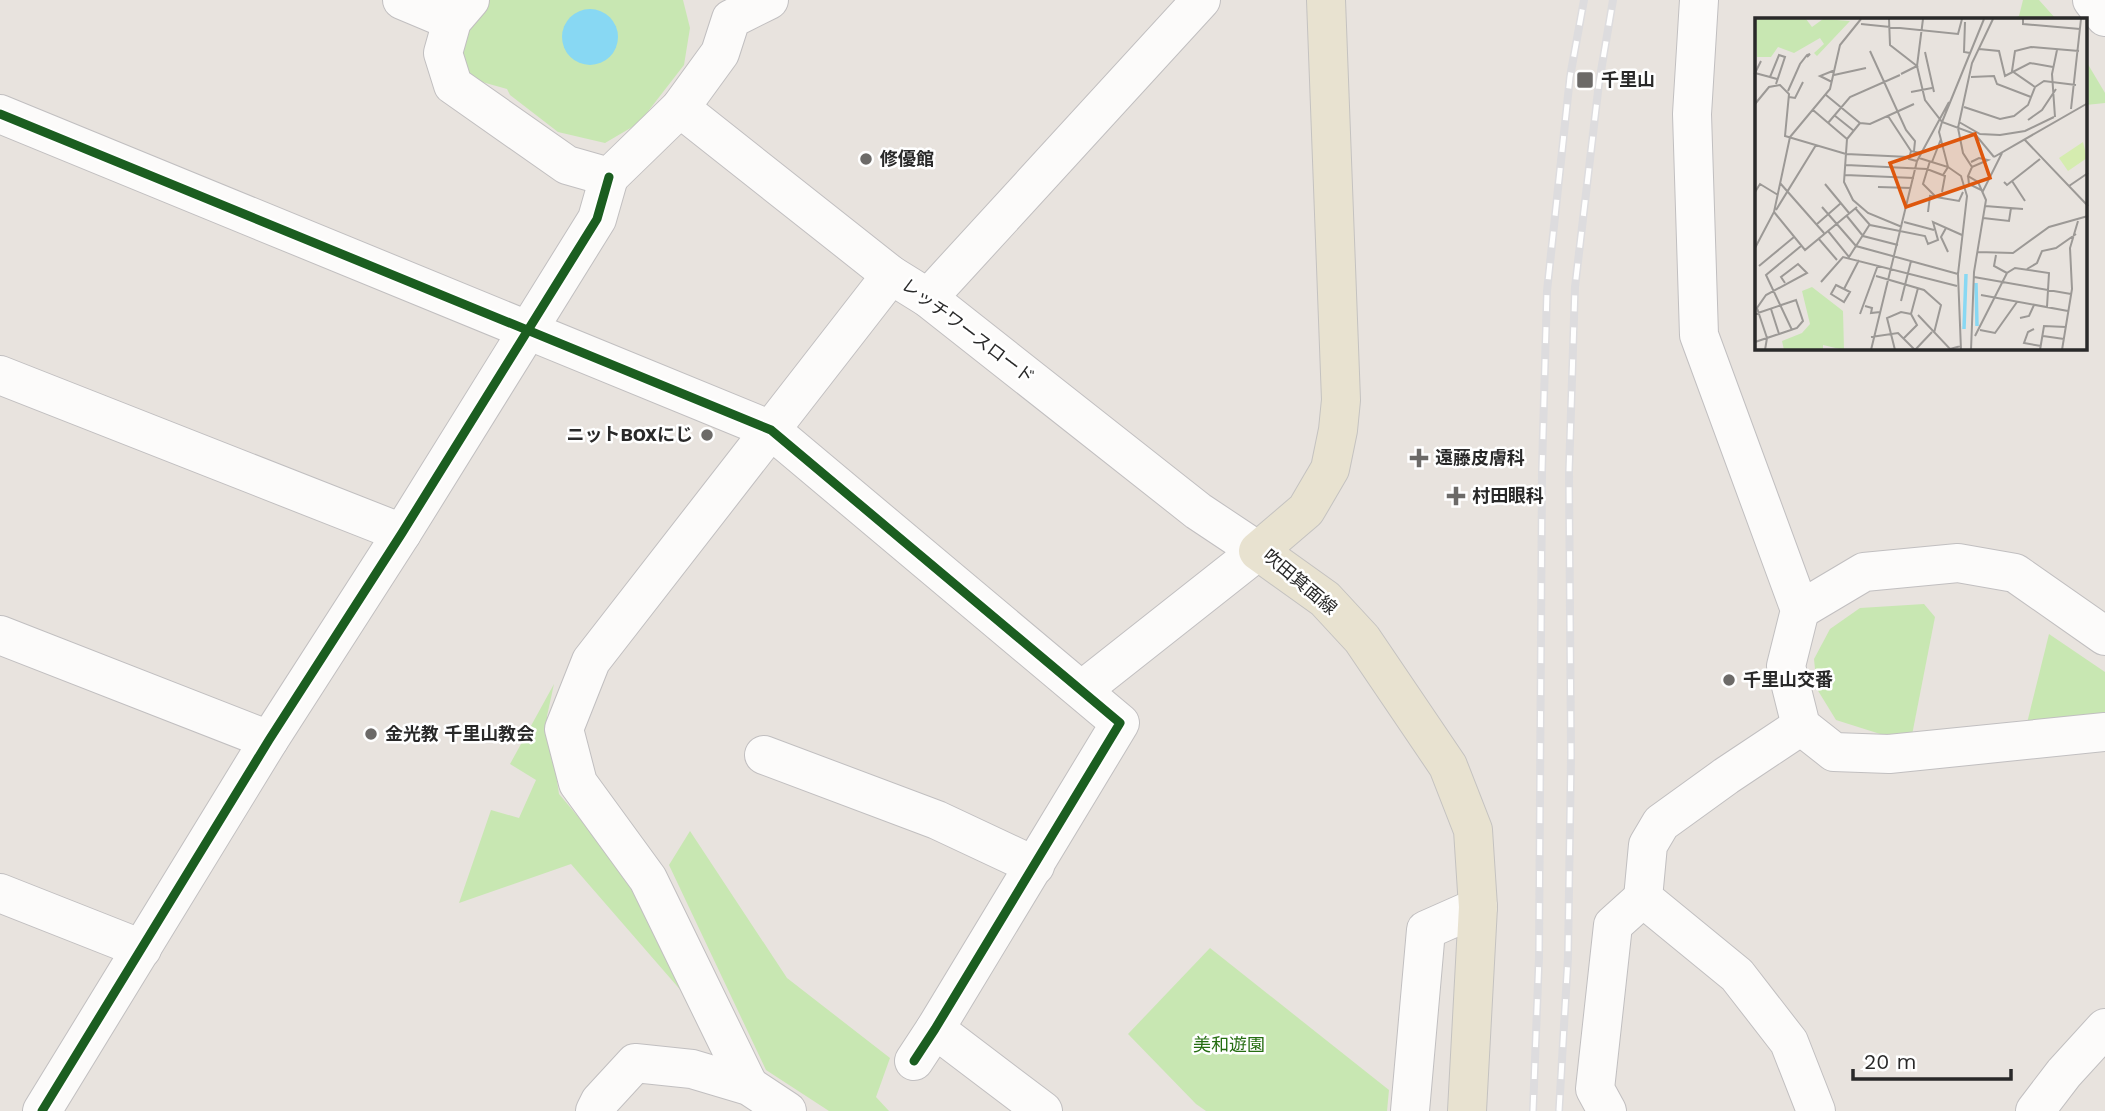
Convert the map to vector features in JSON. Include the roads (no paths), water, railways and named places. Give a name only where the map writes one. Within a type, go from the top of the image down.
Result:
[{"type":"main road","name":"吹田箕面線","points":[[1326,0],[1341,400],[1338,430],[1330,469],[1306,510],[1258,551],[1325,599],[1362,639],[1448,766],[1473,830],[1478,907],[1467,1111]]},
{"type":"street","points":[[402,0],[461,10],[443,53],[453,85],[567,165],[609,177]]},
{"type":"street","points":[[42,1111],[268,740],[402,533],[597,219],[609,177],[680,108],[720,53],[726,10],[769,0]]},
{"type":"street","points":[[929,298],[1201,0]]},
{"type":"street","points":[[1699,0],[1692,114],[1699,335],[1800,610],[1786,666],[1801,726],[1834,752],[1889,754],[2105,732]]},
{"type":"street","points":[[2092,0],[2105,17]]},
{"type":"street","name":"レッチワースロード","points":[[680,108],[891,275],[929,298],[1198,511],[1258,551]]},
{"type":"street","points":[[0,114],[771,430],[1120,723],[936,1029],[914,1061]]},
{"type":"street","points":[[748,1086],[648,879],[578,783],[564,729],[591,661],[891,275]]},
{"type":"street","points":[[0,375],[402,533]]},
{"type":"street","points":[[1082,690],[1258,551]]},
{"type":"street","points":[[1800,610],[1864,572],[1958,563],[2015,573],[2105,636]]},
{"type":"street","points":[[0,635],[268,740]]},
{"type":"street","points":[[1607,1111],[1595,1089],[1613,925],[1643,898],[1648,845],[1661,823],[1801,726]]},
{"type":"street","points":[[764,755],[937,820],[1035,866]]},
{"type":"street","points":[[0,893],[142,949]]},
{"type":"street","points":[[1643,898],[1737,975],[1789,1042],[1816,1111]]},
{"type":"street","points":[[1410,1111],[1426,930],[1478,907]]},
{"type":"street","points":[[2035,1111],[2064,1073],[2105,1028]]},
{"type":"street","points":[[936,1029],[1043,1111]]},
{"type":"street","points":[[595,1111],[600,1101],[635,1063],[692,1069],[748,1086],[787,1111]]},
{"type":"water","points":[[585,9],[595,9],[610,17],[616,26],[616,48],[610,57],[595,65],[585,65],[567,53],[562,42],[562,32],[574,14]]},
{"type":"railway","points":[[1533,1111],[1539,957],[1542,470],[1547,291],[1570,77],[1584,0]]},
{"type":"railway","points":[[1559,1111],[1568,957],[1571,755],[1569,472],[1575,287],[1599,83],[1613,0]]},
{"type":"place","name":"千里山","points":[[1585,80]]},
{"type":"place","name":"修優館","points":[[866,159]]},
{"type":"place","name":"ニットBOXにじ","points":[[707,435]]},
{"type":"place","name":"遠藤皮膚科","points":[[1419,458]]},
{"type":"place","name":"村田眼科","points":[[1456,496]]},
{"type":"place","name":"千里山交番","points":[[1729,680]]},
{"type":"place","name":"金光教 千里山教会","points":[[371,734]]},
{"type":"park label","name":"美和遊園","points":[[1229,1045]]}]
